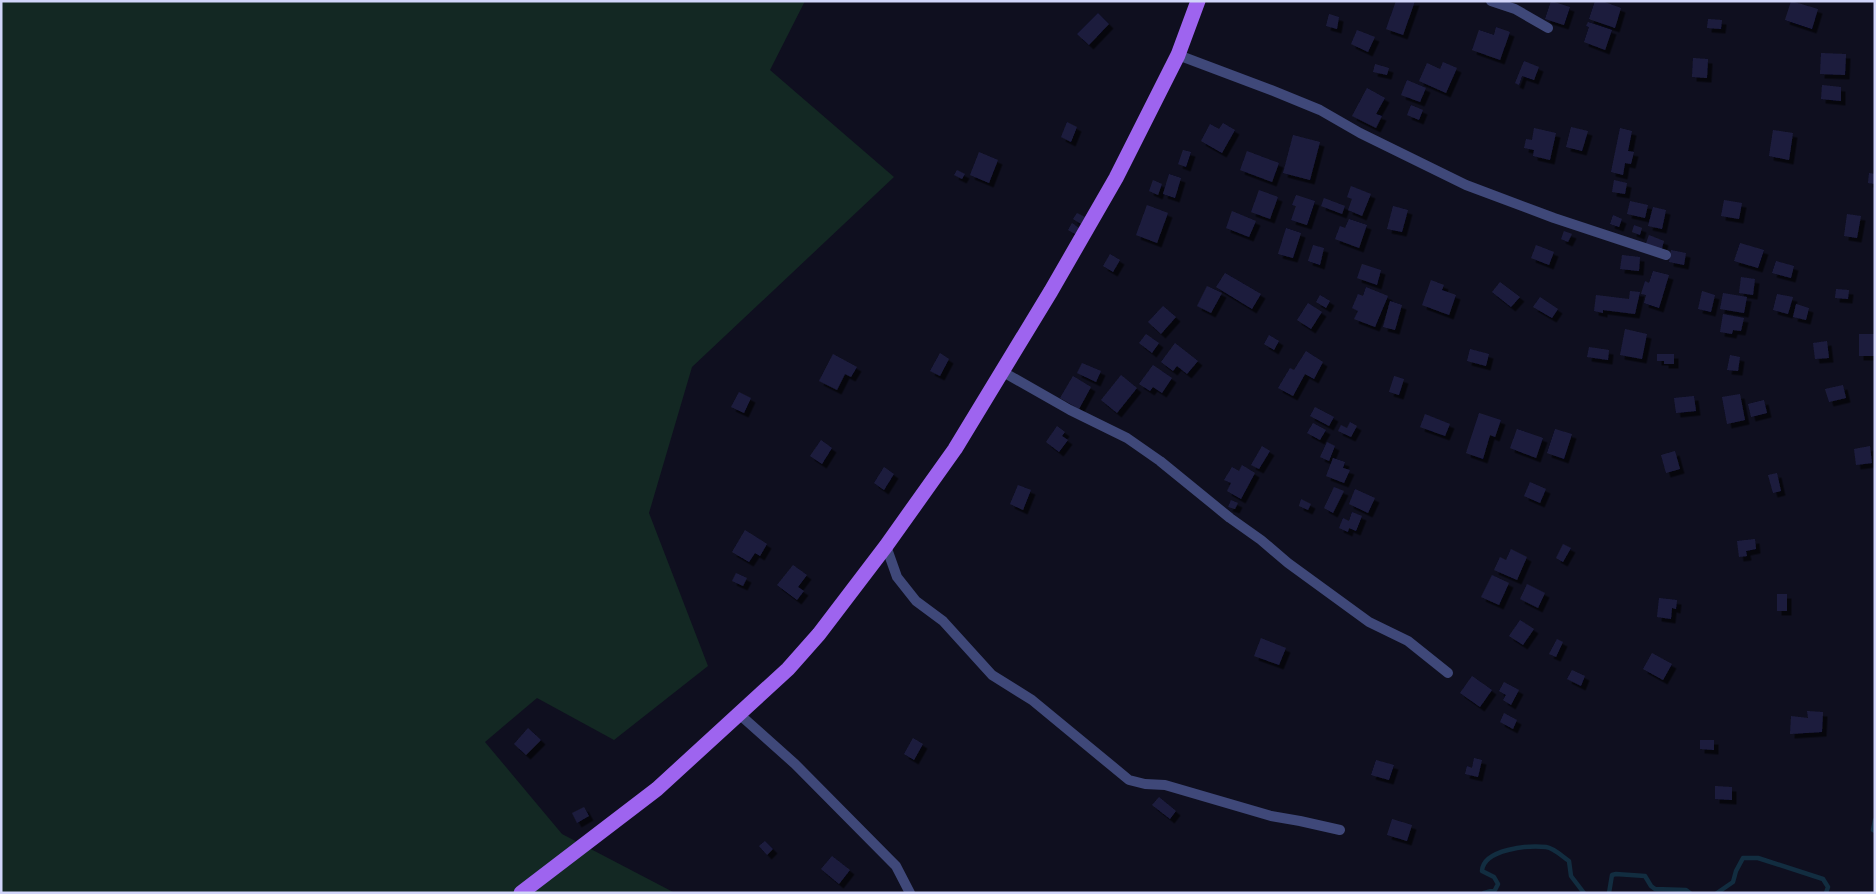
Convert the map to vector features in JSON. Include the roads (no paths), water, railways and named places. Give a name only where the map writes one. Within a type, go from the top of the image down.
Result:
[{"type":"main road","points":[[521,893],[657,789],[788,669],[819,634],[886,546],[955,449],[1003,372],[1116,178],[1178,55],[1198,1]]},
{"type":"street","points":[[1490,1],[1515,10],[1548,28]]},
{"type":"street","points":[[1178,55],[1320,110],[1466,186],[1554,218],[1666,254]]},
{"type":"street","points":[[1003,372],[1070,410],[1127,438],[1160,461],[1288,563],[1369,622],[1408,641],[1448,673]]},
{"type":"street","points":[[886,546],[896,577],[916,601],[943,621],[992,675],[1032,700],[1129,780],[1145,784],[1165,785],[1271,816],[1340,830]]},
{"type":"street","points":[[739,714],[795,764],[896,866],[910,893]]},
{"type":"waterway","points":[[1875,820],[1873,830],[1875,831]]},
{"type":"waterway","points":[[1484,893],[1495,890],[1498,884],[1494,877],[1482,871],[1484,864],[1498,853],[1529,847],[1552,849],[1569,861],[1571,876],[1584,893]]},
{"type":"waterway","points":[[1717,893],[1733,882],[1743,858],[1758,858],[1823,879],[1828,887],[1826,893]]},
{"type":"waterway","points":[[1609,893],[1612,875],[1616,874],[1645,876],[1655,889],[1686,890],[1690,893]]}]
